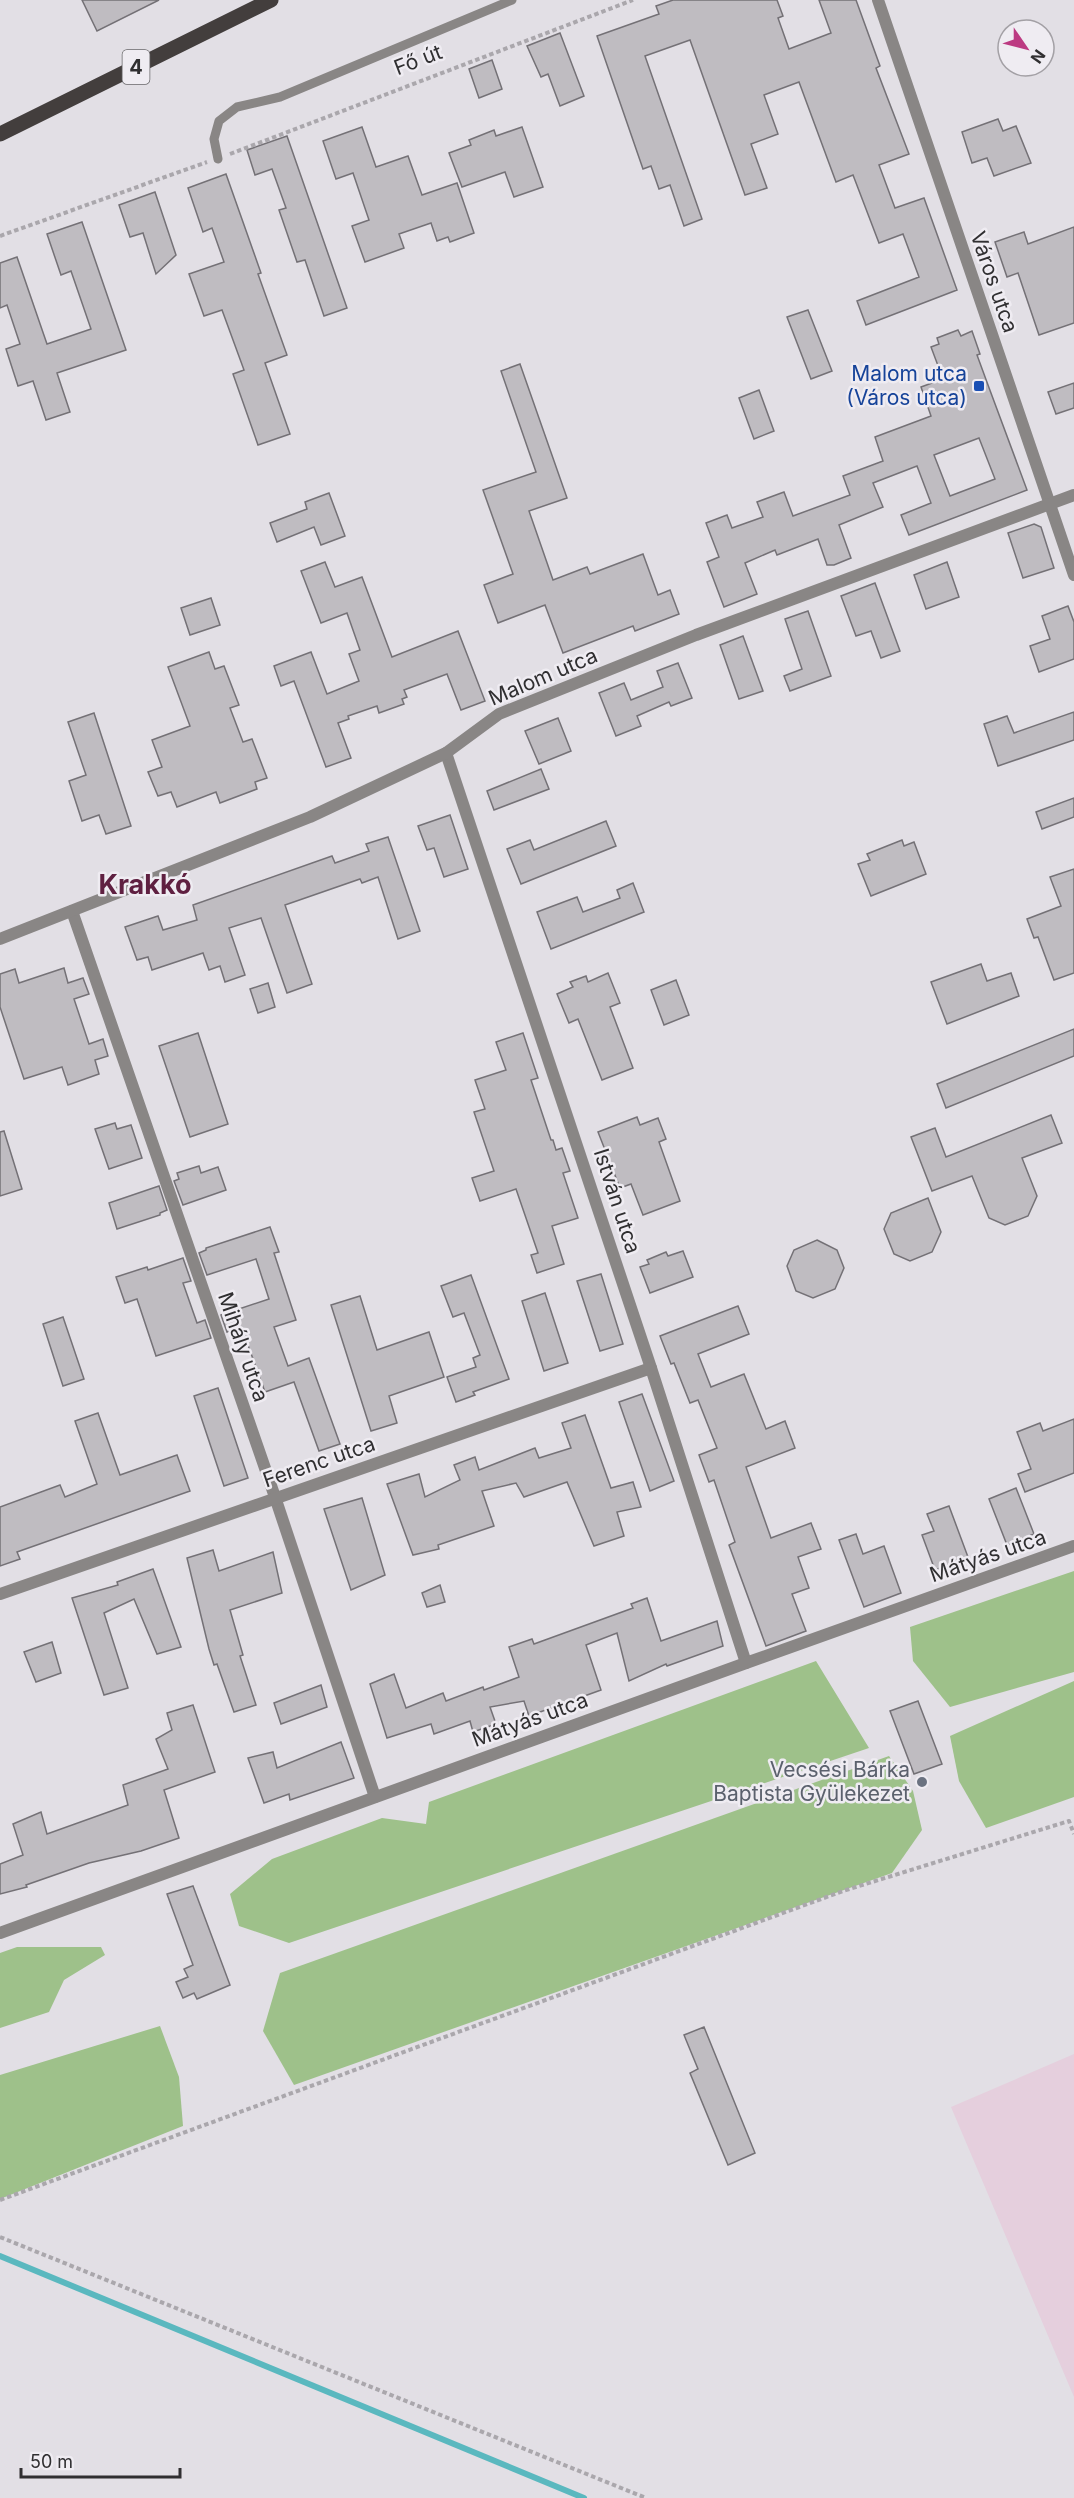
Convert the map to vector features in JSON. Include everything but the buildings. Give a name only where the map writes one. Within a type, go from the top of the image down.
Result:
[{"type":"main road","name":"4","points":[[0,134],[271,0]]},
{"type":"street","name":"Város utca","points":[[878,0],[1074,575]]},
{"type":"street","name":"Malom utca","points":[[0,939],[310,817],[446,753],[499,714],[696,635],[1074,495]]},
{"type":"street","name":"István utca","points":[[446,753],[651,1368],[746,1662]]},
{"type":"street","name":"Mihály utca","points":[[72,911],[275,1497],[375,1797]]},
{"type":"street","name":"Ferenc utca","points":[[0,1594],[651,1368]]},
{"type":"street","name":"Mátyás utca","points":[[0,1933],[746,1662],[1074,1546]]},
{"type":"lane","name":"Fő út","points":[[218,159],[214,139],[219,121],[237,107],[280,97],[512,0]]},
{"type":"path","name":"Fő út","points":[[0,236],[218,159],[633,0]]},
{"type":"path","points":[[0,2200],[843,1891],[1069,1821],[1074,1834]]},
{"type":"path","points":[[0,2237],[646,2498]]},
{"type":"shaded area","points":[[1074,2054],[1074,2397],[951,2107]]},
{"type":"green space","points":[[1074,1571],[1074,1672],[950,1707],[913,1661],[910,1627]]},
{"type":"green space","points":[[816,1661],[869,1748],[289,1943],[239,1926],[230,1894],[272,1859],[382,1818],[426,1824],[429,1802]]},
{"type":"green space","points":[[1074,1681],[1074,1797],[986,1828],[959,1781],[950,1736]]},
{"type":"green space","points":[[889,1756],[913,1791],[922,1830],[892,1873],[294,2085],[263,2031],[280,1973]]},
{"type":"green space","points":[[17,1947],[101,1947],[105,1955],[64,1980],[49,2012],[0,2028],[0,1953]]},
{"type":"green space","points":[[160,2026],[179,2077],[183,2126],[0,2199],[0,2075]]},
{"type":"waterway","points":[[0,2256],[584,2498]]},
{"type":"place","name":"Malom utca (Város utca)","points":[[979,386]]},
{"type":"place","name":"Vecsési Bárka Baptista Gyülekezet","points":[[922,1782]]},
{"type":"district","name":"Krakkó","points":[[145,885]]}]
